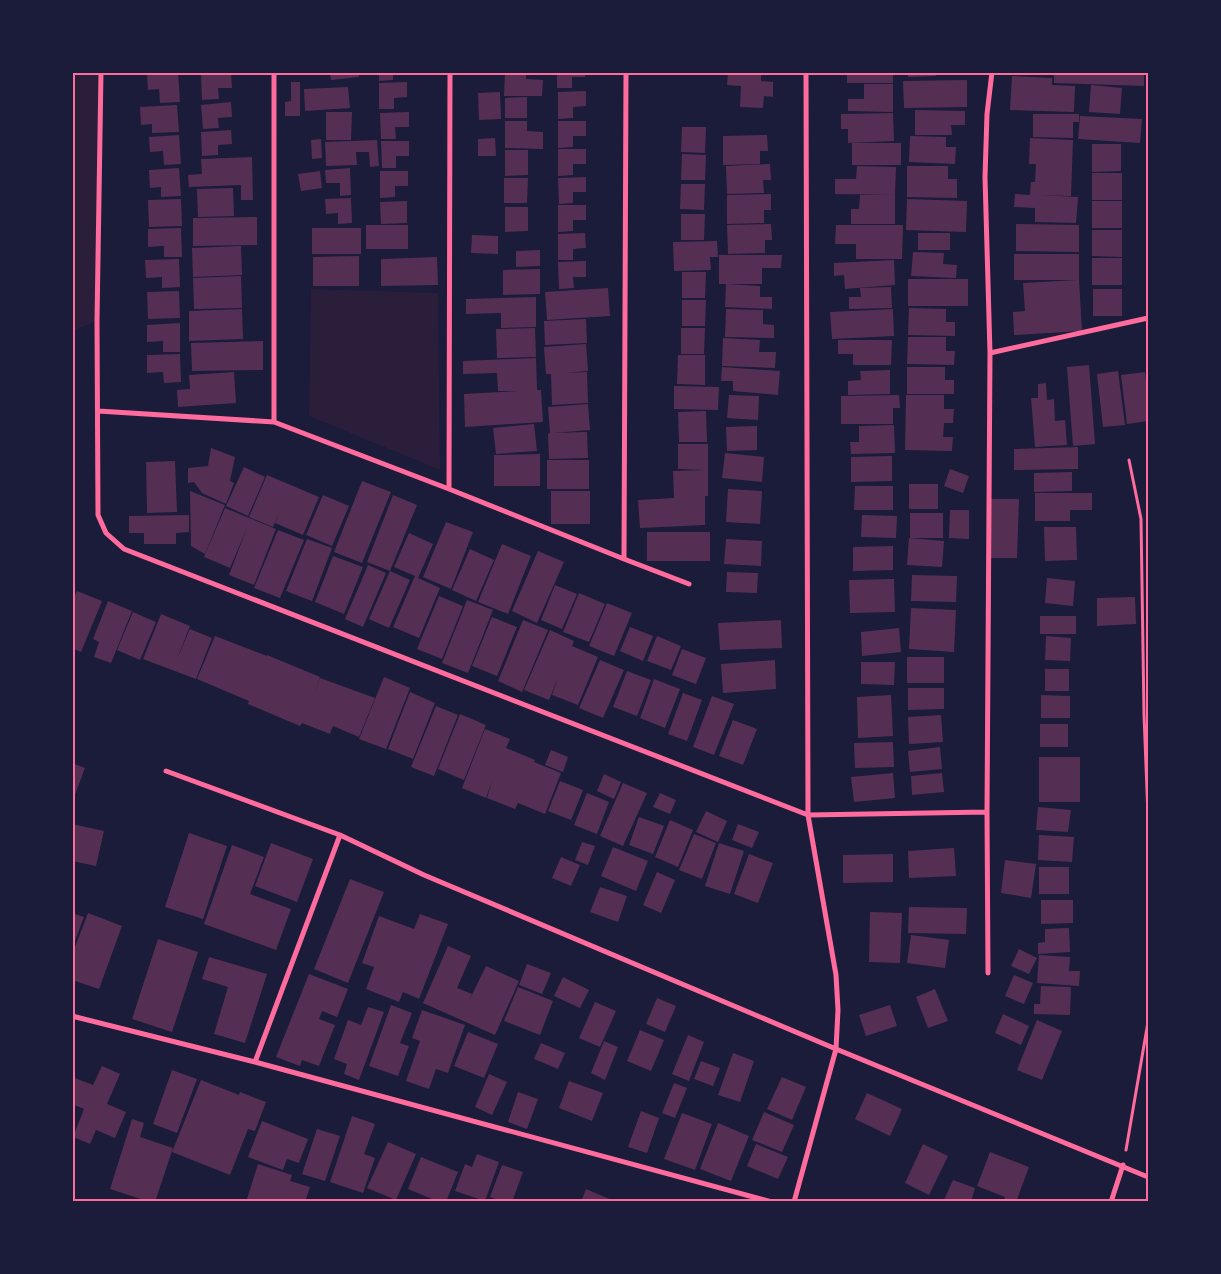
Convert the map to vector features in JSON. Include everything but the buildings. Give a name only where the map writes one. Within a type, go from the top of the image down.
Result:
[{"type":"street","points":[[101,72],[97,321],[98,515],[106,533],[124,549],[808,815],[987,812]]},
{"type":"street","points":[[274,72],[274,422]]},
{"type":"street","points":[[449,489],[450,72]]},
{"type":"street","points":[[624,560],[626,72]]},
{"type":"street","points":[[794,1202],[836,1049],[838,1010],[836,975],[808,815],[806,72]]},
{"type":"street","points":[[988,973],[987,812],[990,353],[985,177],[987,114],[992,72]]},
{"type":"street","points":[[990,353],[1148,318]]},
{"type":"street","points":[[98,411],[274,422],[689,584]]},
{"type":"street","points":[[166,772],[340,835],[424,875],[836,1049],[1123,1165],[1148,1177]]},
{"type":"street","points":[[255,1062],[340,835]]},
{"type":"street","points":[[72,1016],[255,1062],[772,1202]]},
{"type":"street","points":[[1112,1202],[1123,1165]]},
{"type":"path","points":[[1129,460],[1140,519],[1148,816]]},
{"type":"path","points":[[1123,1165],[1148,1022]]},
{"type":"shaded area","points":[[73,73],[99,73],[97,321],[73,331]]},
{"type":"shaded area","points":[[311,289],[438,293],[440,470],[309,416]]}]
